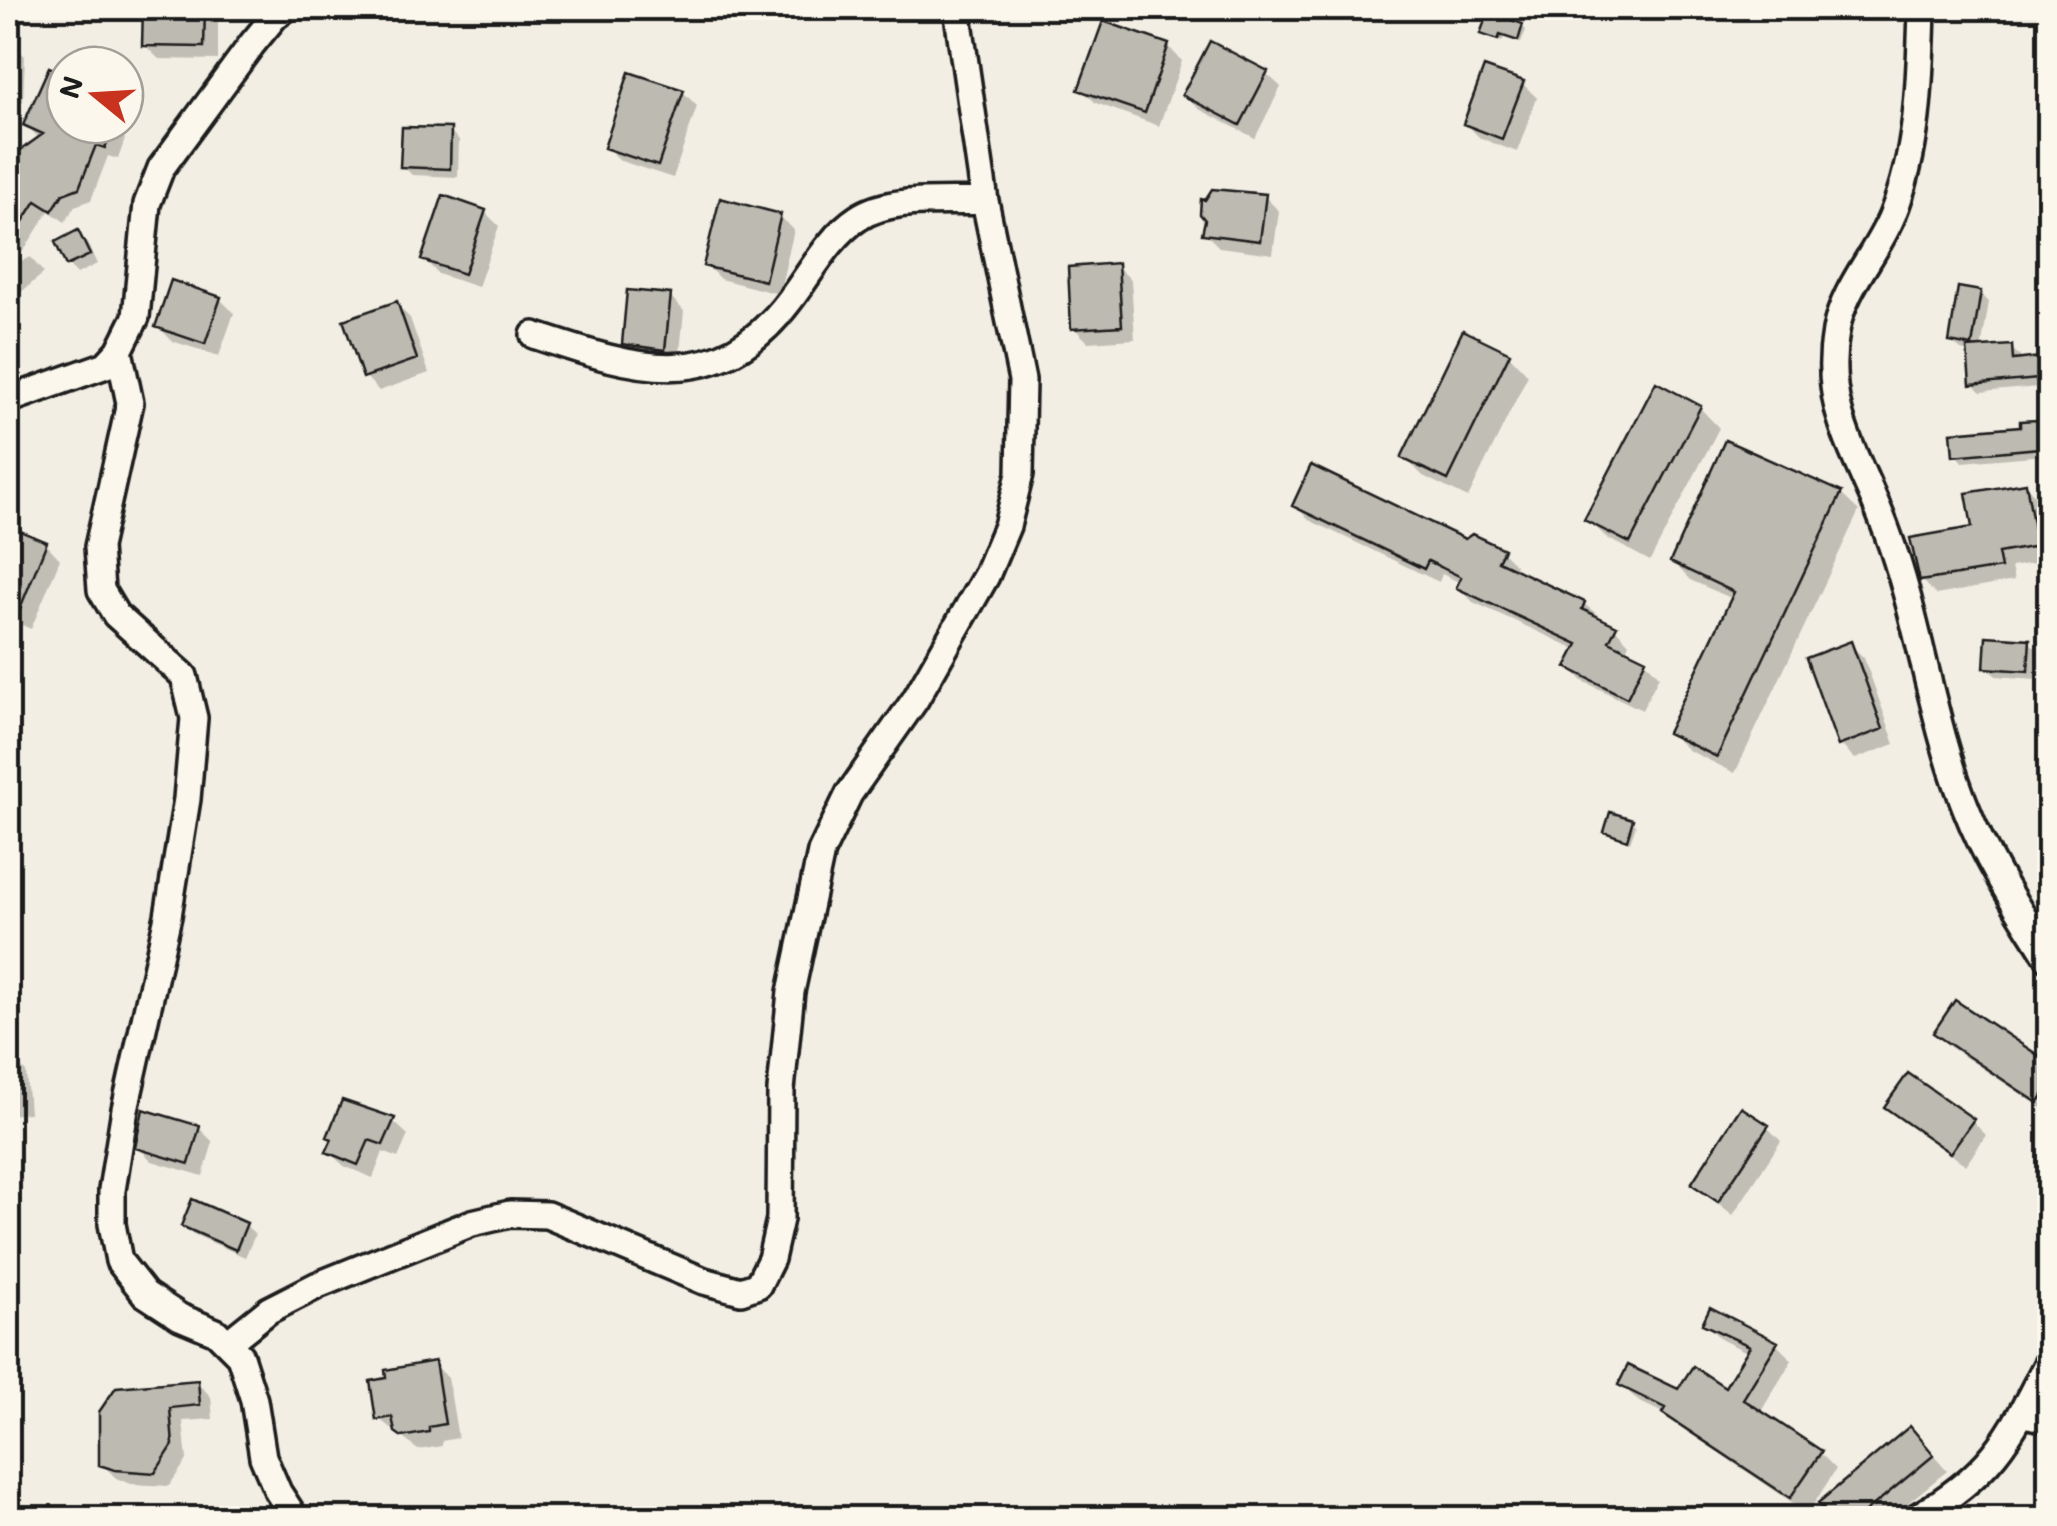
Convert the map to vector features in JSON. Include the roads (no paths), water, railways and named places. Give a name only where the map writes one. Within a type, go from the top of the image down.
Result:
[{"type":"street","points":[[8,400],[106,365],[119,352],[136,317],[147,204],[161,168],[252,44],[286,8]]},
{"type":"street","points":[[229,1342],[269,1310],[318,1285],[472,1223],[510,1214],[547,1215],[704,1281],[740,1291],[758,1284],[771,1259],[780,1218],[780,1090],[791,992],[821,852],[849,794],[915,700],[986,576],[1008,526],[1020,474],[1022,380],[986,201],[957,8]]},
{"type":"street","points":[[1922,8],[1920,92],[1910,158],[1892,218],[1857,277],[1836,327],[1831,375],[1838,415],[1887,531],[1964,804],[1990,864],[2050,960]]},
{"type":"street","points":[[534,335],[605,359],[661,368],[700,366],[739,348],[777,318],[836,237],[859,217],[891,204],[986,201]]},
{"type":"street","points":[[119,352],[130,402],[98,547],[101,590],[116,615],[184,676],[194,718],[187,799],[168,916],[125,1109],[112,1190],[112,1224],[119,1261],[145,1294],[180,1317],[216,1332],[240,1356],[254,1400],[263,1457],[295,1518]]},
{"type":"street","points":[[1915,1518],[1947,1500],[1986,1468],[2012,1432],[2050,1358]]},
{"type":"street","points":[[2022,1413],[2050,1420]]}]
